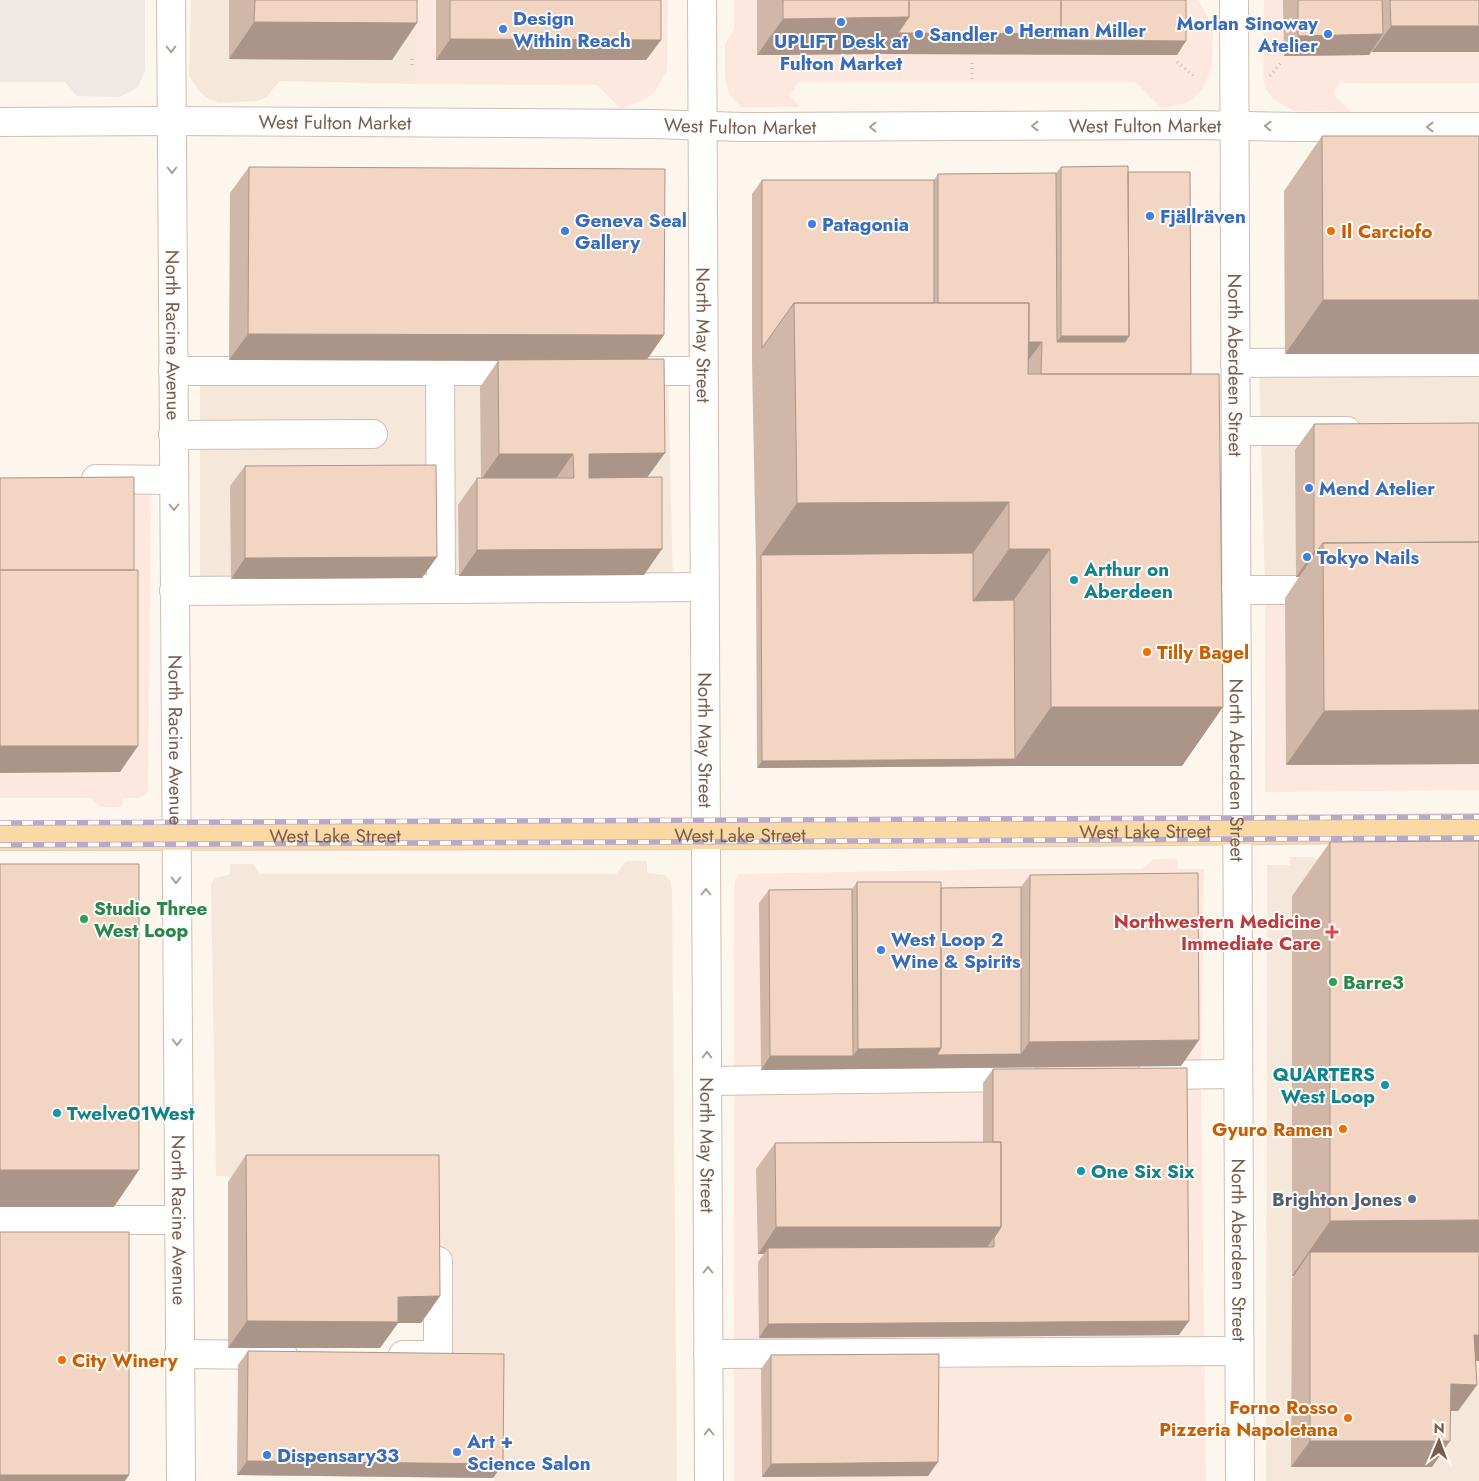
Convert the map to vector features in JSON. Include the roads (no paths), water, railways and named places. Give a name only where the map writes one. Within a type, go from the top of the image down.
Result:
[{"type":"main road","name":"West Lake Street","points":[[0,836],[176,837],[1479,828]]},
{"type":"street","name":"North Racine Avenue","points":[[171,0],[181,1481]]},
{"type":"street","name":"North May Street","points":[[702,0],[709,1481]]},
{"type":"street","name":"North Aberdeen Street","points":[[1234,0],[1240,1481]]},
{"type":"street","name":"West Fulton Market","points":[[0,122],[172,121],[742,127],[1479,127]]},
{"type":"street","points":[[1236,363],[1479,362]]},
{"type":"street","points":[[440,371],[441,589]]},
{"type":"street","points":[[173,372],[555,371]]},
{"type":"street","points":[[603,371],[703,371]]},
{"type":"street","points":[[1236,431],[1371,430]]},
{"type":"street","points":[[173,435],[373,434]]},
{"type":"street","points":[[69,479],[173,480]]},
{"type":"street","points":[[174,591],[704,587]]},
{"type":"street","points":[[1236,590],[1350,590]]},
{"type":"street","points":[[1128,1075],[1238,1074]]},
{"type":"street","points":[[707,1081],[1050,1076]]},
{"type":"street","points":[[0,1220],[178,1220]]},
{"type":"street","points":[[380,1355],[438,1355],[438,1236]]},
{"type":"street","points":[[708,1354],[1239,1351]]},
{"type":"street","points":[[179,1354],[303,1355]]},
{"type":"railway","points":[[0,823],[1479,817]]},
{"type":"railway","points":[[0,845],[1479,838]]},
{"type":"place","name":"UPLIFT Desk at Fulton Market","points":[[841,22]]},
{"type":"place","name":"Design Within Reach","points":[[503,29]]},
{"type":"place","name":"Herman Miller","points":[[1009,30]]},
{"type":"place","name":"Sandler","points":[[919,34]]},
{"type":"place","name":"Morlan Sinoway Atelier","points":[[1328,34]]},
{"type":"place","name":"Fjällräven","points":[[1150,216]]},
{"type":"place","name":"Patagonia","points":[[812,224]]},
{"type":"place","name":"Geneva Seal Gallery","points":[[565,231]]},
{"type":"place","name":"Il Carciofo","points":[[1331,231]]},
{"type":"place","name":"Mend Atelier","points":[[1309,488]]},
{"type":"place","name":"Tokyo Nails","points":[[1307,557]]},
{"type":"place","name":"Arthur on Aberdeen","points":[[1074,580]]},
{"type":"place","name":"Tilly Bagel","points":[[1147,652]]},
{"type":"place","name":"Studio Three West Loop","points":[[84,919]]},
{"type":"place","name":"Northwestern Medicine Immediate Care","points":[[1332,932]]},
{"type":"place","name":"West Loop 2 Wine & Spirits","points":[[881,950]]},
{"type":"place","name":"Barre3","points":[[1333,982]]},
{"type":"place","name":"QUARTERS West Loop","points":[[1385,1085]]},
{"type":"place","name":"Twelve01West","points":[[57,1113]]},
{"type":"place","name":"Gyuro Ramen","points":[[1343,1129]]},
{"type":"place","name":"One Six Six","points":[[1081,1171]]},
{"type":"place","name":"Brighton Jones","points":[[1412,1199]]},
{"type":"place","name":"City Winery","points":[[62,1360]]},
{"type":"place","name":"Forno Rosso Pizzeria Napoletana","points":[[1348,1418]]},
{"type":"place","name":"Art + Science Salon","points":[[457,1452]]},
{"type":"place","name":"Dispensary33","points":[[267,1455]]}]
